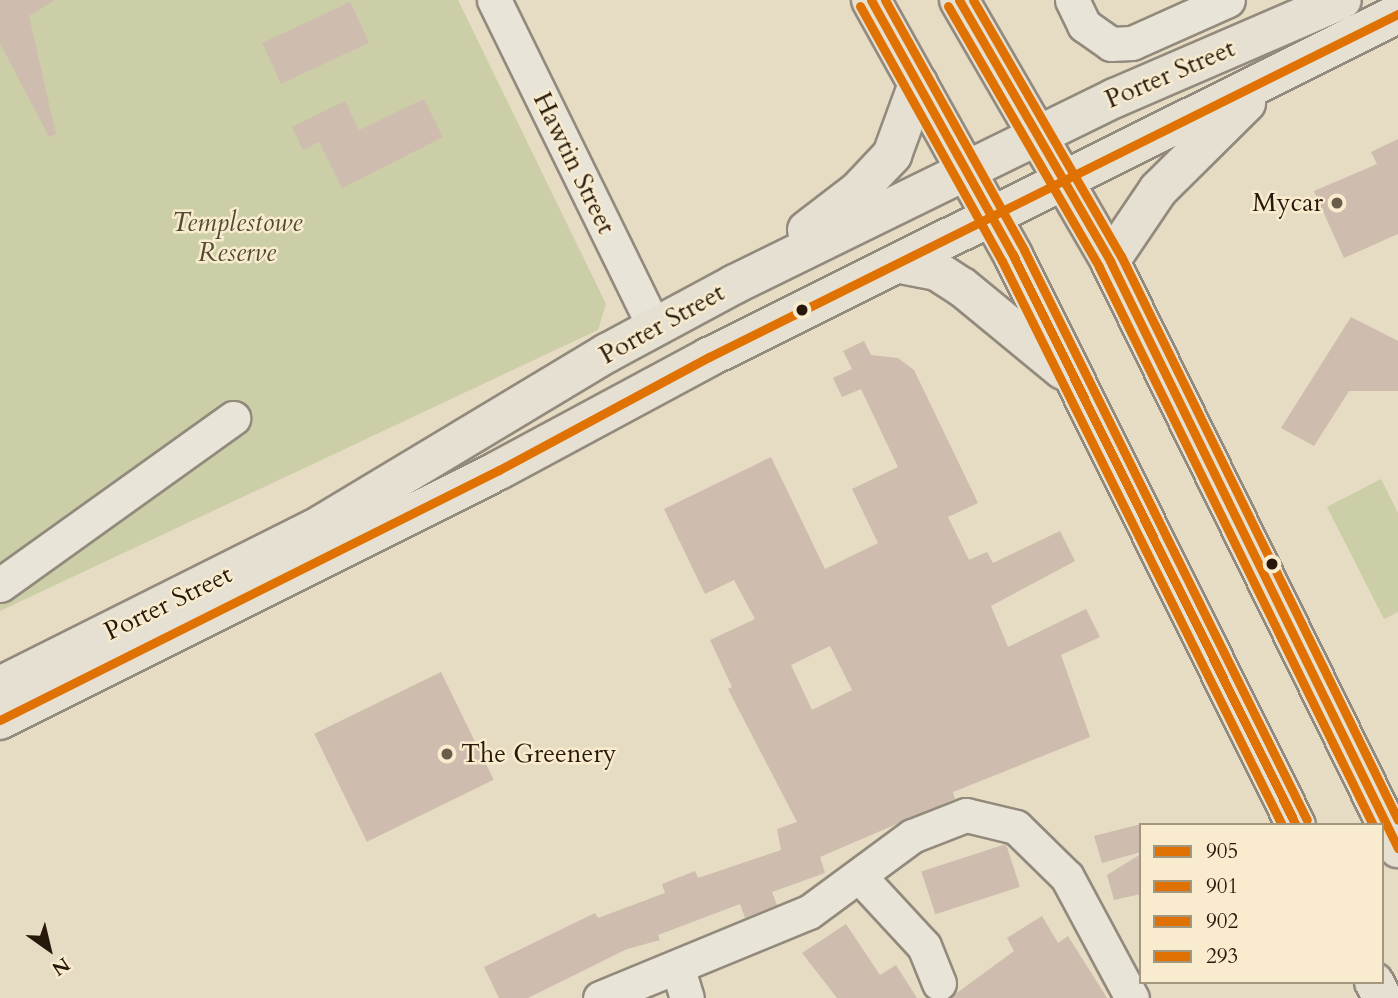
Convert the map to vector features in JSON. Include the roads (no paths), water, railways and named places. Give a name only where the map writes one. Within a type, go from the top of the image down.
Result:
[{"type":"main road","points":[[871,0],[993,218],[1295,823]]},
{"type":"main road","points":[[959,0],[1110,261],[1398,848]]},
{"type":"main road","name":"Porter Street","points":[[0,686],[314,529],[654,327],[735,284],[1038,134],[1342,0]]},
{"type":"main road","name":"Porter Street","points":[[0,720],[1398,14]]},
{"type":"main road","points":[[1110,261],[1158,190],[1269,80]]},
{"type":"main road","points":[[735,284],[859,191],[892,155],[918,84]]},
{"type":"main road","points":[[901,264],[937,271],[962,287],[1076,380]]},
{"type":"street","name":"Hawtin Street","points":[[494,0],[654,327]]},
{"type":"street","points":[[1072,0],[1084,25],[1111,44],[1132,43],[1228,0]]},
{"type":"street","points":[[0,585],[233,418]]},
{"type":"street","points":[[600,998],[682,984],[809,912],[860,877],[912,836],[966,815],[1016,827],[1066,877],[1132,998]]},
{"type":"street","points":[[860,877],[924,946],[939,983]]},
{"type":"place","name":"Mycar","points":[[1337,203]]},
{"type":"place","name":"The Greenery","points":[[447,754]]},
{"type":"park label","name":"Templestowe Reserve","points":[[237,238]]}]
